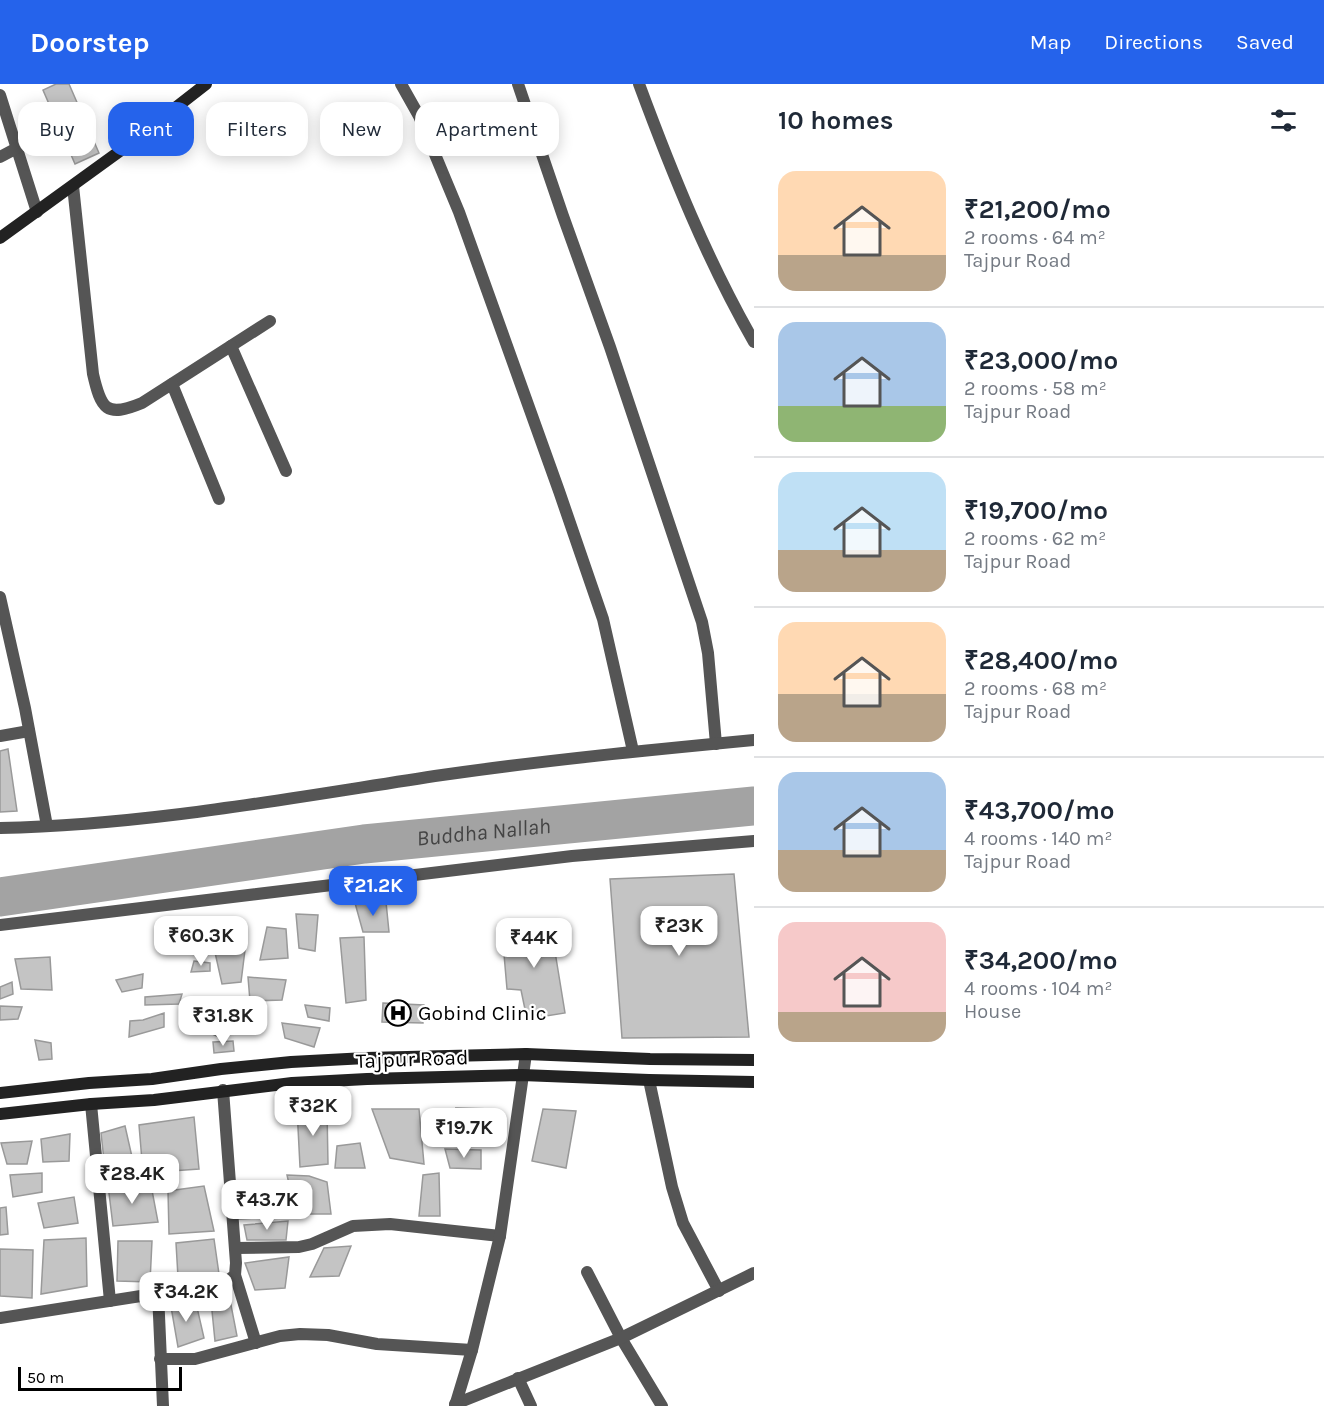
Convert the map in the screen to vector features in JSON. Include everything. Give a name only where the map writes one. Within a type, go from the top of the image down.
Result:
[{"type":"main road","points":[[0,238],[73,186],[206,84]]},
{"type":"main road","name":"Tajpur Road","points":[[0,1093],[152,1079],[291,1062],[526,1054],[754,1060]]},
{"type":"main road","name":"Tajpur Road","points":[[0,1114],[154,1100],[303,1082],[522,1075],[754,1082]]},
{"type":"street","points":[[401,84],[419,116],[459,212],[559,491],[603,619],[633,751]]},
{"type":"street","points":[[518,84],[610,346],[702,622],[708,653],[716,744]]},
{"type":"street","points":[[639,84],[696,227],[729,298],[754,342]]},
{"type":"street","points":[[0,95],[37,212]]},
{"type":"street","points":[[0,157],[17,148]]},
{"type":"street","points":[[73,186],[93,374],[102,403],[108,409],[127,409],[142,403],[270,321]]},
{"type":"street","points":[[231,346],[286,471]]},
{"type":"street","points":[[172,384],[219,499]]},
{"type":"street","points":[[0,597],[47,826]]},
{"type":"street","points":[[0,736],[29,731]]},
{"type":"street","points":[[0,828],[47,826],[212,810],[501,766],[754,740]]},
{"type":"street","points":[[0,925],[572,856],[754,842]]},
{"type":"street","points":[[455,1405],[472,1350],[500,1236],[526,1054]]},
{"type":"street","points":[[649,1080],[672,1187],[683,1223],[719,1291]]},
{"type":"street","points":[[223,1090],[235,1275],[256,1343]]},
{"type":"street","points":[[91,1104],[110,1301]]},
{"type":"street","points":[[235,1248],[299,1247],[312,1244],[353,1226],[390,1224],[500,1236]]},
{"type":"street","points":[[587,1272],[621,1338],[662,1406]]},
{"type":"street","points":[[455,1405],[621,1338],[754,1273]]},
{"type":"street","points":[[0,1318],[226,1282],[235,1275]]},
{"type":"street","points":[[158,1293],[163,1406]]},
{"type":"street","points":[[160,1359],[195,1359],[280,1336],[313,1334],[377,1344],[472,1350]]},
{"type":"street","points":[[518,1378],[531,1406]]},
{"type":"building","points":[[56,84],[69,84],[77,102],[48,102],[43,90]]},
{"type":"building","points":[[72,156],[92,156],[75,164]]},
{"type":"building","points":[[8,749],[17,811],[0,812],[0,751]]},
{"type":"building","points":[[734,874],[749,1037],[622,1038],[610,879]]},
{"type":"building","points":[[386,902],[389,932],[363,932],[355,903]]},
{"type":"building","points":[[296,914],[318,915],[315,951],[299,948]]},
{"type":"building","points":[[550,921],[565,1013],[527,1019],[521,990],[507,989],[502,931]]},
{"type":"building","points":[[194,926],[194,952],[161,953],[161,932]]},
{"type":"building","points":[[267,927],[286,929],[288,958],[260,960]]},
{"type":"building","points":[[364,937],[366,1000],[346,1003],[340,938]]},
{"type":"building","points":[[214,948],[245,950],[241,982],[222,984]]},
{"type":"building","points":[[50,957],[52,990],[21,989],[15,959]]},
{"type":"building","points":[[194,961],[210,963],[210,971],[191,972]]},
{"type":"building","points":[[143,974],[142,988],[122,992],[116,980]]},
{"type":"building","points":[[248,977],[286,980],[282,1000],[250,1001]]},
{"type":"building","points":[[12,982],[13,994],[0,999],[0,987]]},
{"type":"building","points":[[182,994],[179,1004],[145,1005],[145,997]]},
{"type":"building","points":[[209,999],[237,999],[232,1007],[207,1011]]},
{"type":"building","points":[[383,1003],[424,1005],[423,1023],[382,1022]]},
{"type":"building","points":[[305,1005],[330,1008],[329,1021],[308,1017]]},
{"type":"building","points":[[0,1006],[22,1007],[18,1019],[0,1020]]},
{"type":"building","points":[[164,1013],[164,1027],[129,1037],[130,1021],[143,1020]]},
{"type":"building","points":[[196,1016],[231,1017],[221,1038],[208,1032],[208,1027],[194,1025]]},
{"type":"building","points":[[282,1023],[320,1028],[314,1047],[285,1038]]},
{"type":"building","points":[[35,1040],[51,1043],[52,1059],[39,1060]]},
{"type":"building","points":[[233,1041],[234,1051],[214,1053],[213,1042]]},
{"type":"building","points":[[297,1108],[327,1110],[328,1164],[300,1167]]},
{"type":"building","points":[[456,1108],[494,1109],[492,1138],[467,1138]]},
{"type":"building","points":[[372,1109],[419,1109],[424,1164],[390,1158]]},
{"type":"building","points":[[543,1109],[576,1111],[566,1168],[532,1161]]},
{"type":"building","points":[[194,1117],[199,1169],[143,1173],[139,1125]]},
{"type":"building","points":[[125,1126],[137,1179],[106,1178],[101,1133]]},
{"type":"building","points":[[70,1134],[69,1161],[43,1162],[41,1139]]},
{"type":"building","points":[[32,1141],[27,1164],[7,1164],[1,1143]]},
{"type":"building","points":[[360,1143],[365,1168],[335,1168],[337,1146]]},
{"type":"building","points":[[445,1149],[481,1150],[481,1169],[450,1168]]},
{"type":"building","points":[[42,1173],[42,1192],[13,1197],[10,1175]]},
{"type":"building","points":[[439,1173],[440,1216],[419,1216],[423,1175]]},
{"type":"building","points":[[287,1175],[309,1176],[327,1182],[331,1214],[296,1214]]},
{"type":"building","points":[[108,1185],[151,1185],[158,1222],[113,1226]]},
{"type":"building","points":[[204,1186],[214,1231],[169,1234],[168,1191]]},
{"type":"building","points":[[281,1188],[286,1216],[239,1219],[245,1190]]},
{"type":"building","points":[[74,1197],[78,1223],[44,1228],[38,1203]]},
{"type":"building","points":[[6,1207],[8,1234],[0,1235],[0,1208]]},
{"type":"building","points":[[288,1221],[286,1240],[247,1240],[244,1225]]},
{"type":"building","points":[[86,1238],[87,1286],[41,1294],[44,1240]]},
{"type":"building","points":[[214,1239],[219,1274],[178,1277],[176,1243]]},
{"type":"building","points":[[118,1241],[152,1241],[150,1282],[117,1281]]},
{"type":"building","points":[[351,1246],[339,1276],[310,1277],[324,1248]]},
{"type":"building","points":[[0,1249],[33,1250],[32,1298],[0,1296]]},
{"type":"building","points":[[289,1257],[285,1288],[255,1290],[245,1263]]},
{"type":"building","points":[[230,1300],[237,1336],[215,1341],[212,1311]]},
{"type":"building","points":[[170,1301],[196,1303],[204,1338],[178,1347]]},
{"type":"waterway","name":"Buddha Nallah","points":[[0,897],[364,844],[754,806]]},
{"type":"place","name":"Gobind Clinic","points":[[398,1013]]}]
